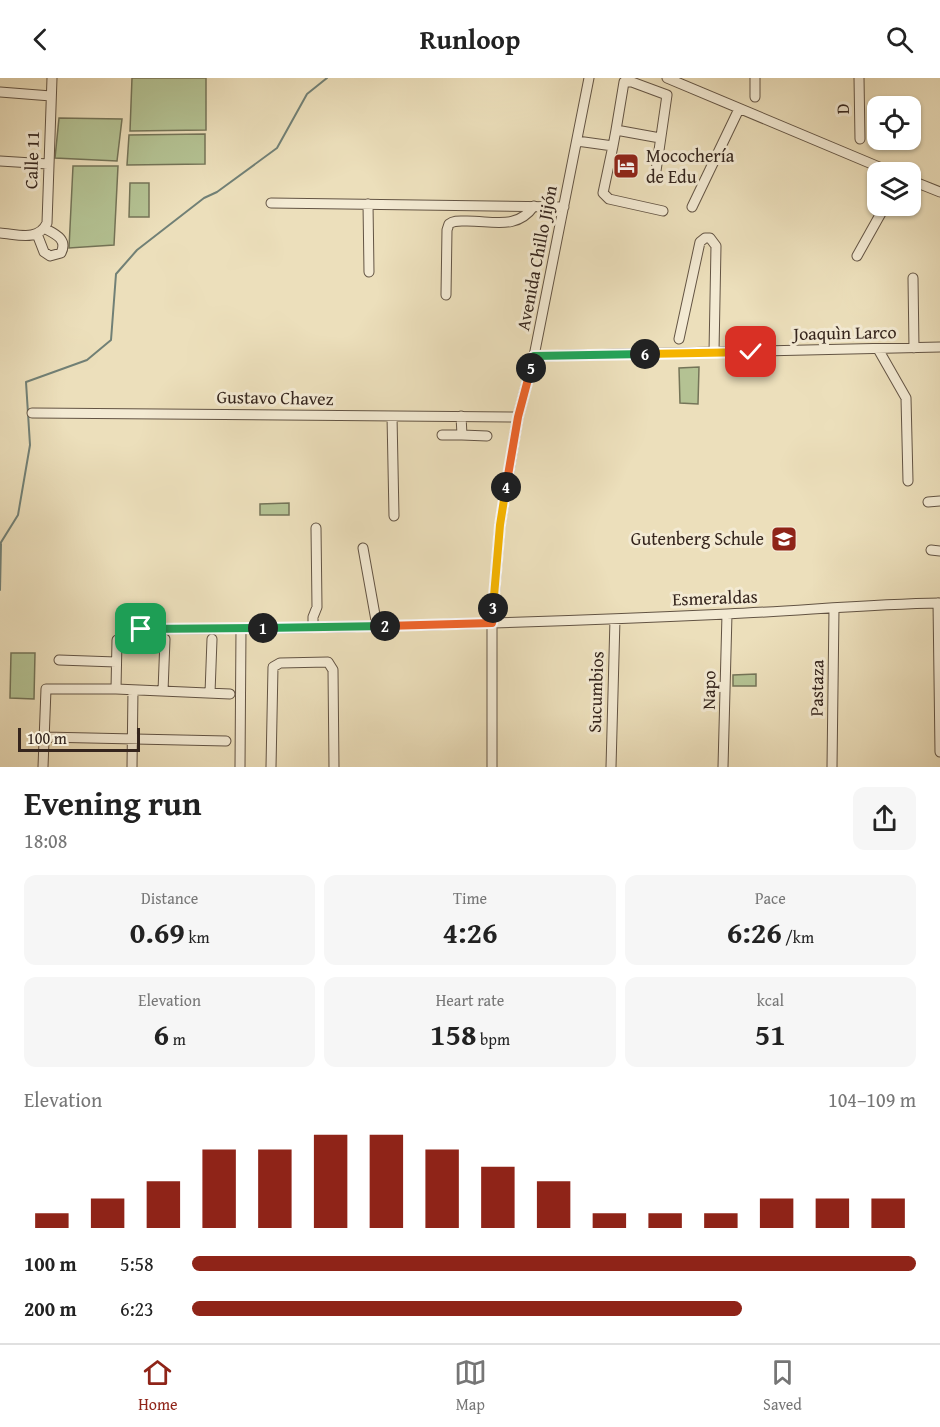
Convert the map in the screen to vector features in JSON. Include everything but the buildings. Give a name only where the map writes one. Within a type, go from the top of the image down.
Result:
[{"type":"street","name":"Calle 11","points":[[0,233],[38,233],[47,223],[52,78]]},
{"type":"street","name":"Avenida Chillo Jijón","points":[[492,767],[492,623],[500,525],[518,417],[534,356],[589,78]]},
{"type":"street","points":[[667,78],[867,162]]},
{"type":"street","points":[[755,78],[755,97]]},
{"type":"street","name":"D","points":[[860,78],[860,139]]},
{"type":"street","points":[[656,171],[667,95],[632,82],[624,82],[603,193],[609,199],[663,211]]},
{"type":"street","points":[[0,92],[51,96]]},
{"type":"street","points":[[692,207],[739,109]]},
{"type":"street","points":[[616,130],[660,138]]},
{"type":"street","points":[[577,141],[613,146]]},
{"type":"street","points":[[0,161],[48,164]]},
{"type":"street","points":[[921,184],[940,192]]},
{"type":"street","points":[[272,203],[564,207]]},
{"type":"street","points":[[369,204],[369,272]]},
{"type":"street","points":[[446,295],[449,224],[458,220],[515,222],[524,218],[534,206]]},
{"type":"street","points":[[857,256],[879,216]]},
{"type":"street","points":[[679,339],[699,242],[710,238],[716,246],[714,352]]},
{"type":"street","points":[[913,278],[914,348]]},
{"type":"street","name":"Joaquìn Larco","points":[[534,356],[940,347]]},
{"type":"street","points":[[878,349],[906,398],[908,481]]},
{"type":"street","name":"Gustavo Chavez","points":[[32,412],[518,417]]},
{"type":"street","points":[[392,416],[394,516]]},
{"type":"street","points":[[461,416],[462,435]]},
{"type":"street","points":[[442,435],[487,436]]},
{"type":"street","points":[[928,502],[940,501]]},
{"type":"street","points":[[313,627],[317,607],[316,528]]},
{"type":"street","points":[[363,548],[377,626]]},
{"type":"street","points":[[939,603],[940,752]]},
{"type":"street","name":"Esmeraldas","points":[[141,629],[241,629],[615,619],[939,603]]},
{"type":"street","name":"Pastaza","points":[[832,767],[834,609]]},
{"type":"street","name":"Napo","points":[[723,767],[727,614]]},
{"type":"street","name":"Sucumbios","points":[[611,767],[615,619]]},
{"type":"street","points":[[240,767],[241,629]]},
{"type":"street","points":[[163,691],[165,639]]},
{"type":"street","points":[[210,693],[212,639]]},
{"type":"street","points":[[116,689],[117,640]]},
{"type":"street","points":[[59,660],[116,662]]},
{"type":"street","points":[[271,767],[273,667],[280,663],[328,662],[333,670],[334,767]]},
{"type":"street","points":[[43,767],[46,689],[116,689],[230,694]]},
{"type":"street","points":[[132,767],[133,690]]},
{"type":"street","points":[[44,737],[226,741]]},
{"type":"green space","points":[[132,78],[206,78],[206,130],[130,131]]},
{"type":"green space","points":[[59,118],[122,119],[117,161],[55,158]]},
{"type":"green space","points":[[205,134],[205,164],[127,165],[129,135]]},
{"type":"green space","points":[[73,166],[118,166],[114,245],[69,248]]},
{"type":"green space","points":[[130,183],[149,183],[149,217],[129,217]]},
{"type":"green space","points":[[699,367],[698,404],[680,403],[679,368]]},
{"type":"green space","points":[[289,503],[289,515],[260,515],[260,504]]},
{"type":"green space","points":[[11,653],[35,653],[34,699],[10,698]]},
{"type":"green space","points":[[756,674],[756,686],[733,686],[733,675]]},
{"type":"waterway","points":[[0,544],[18,515],[30,445],[26,382],[87,360],[111,340],[116,274],[137,250],[204,198],[217,192],[277,148],[307,94],[327,78]]},
{"type":"waterway","points":[[0,590],[1,544]]},
{"type":"place","name":"Mocochería de Edu","points":[[626,166]]},
{"type":"place","name":"Gutenberg Schule","points":[[784,539]]},
{"type":"route","points":[[141,629],[492,623],[500,525],[518,417],[534,356],[751,352]]}]
